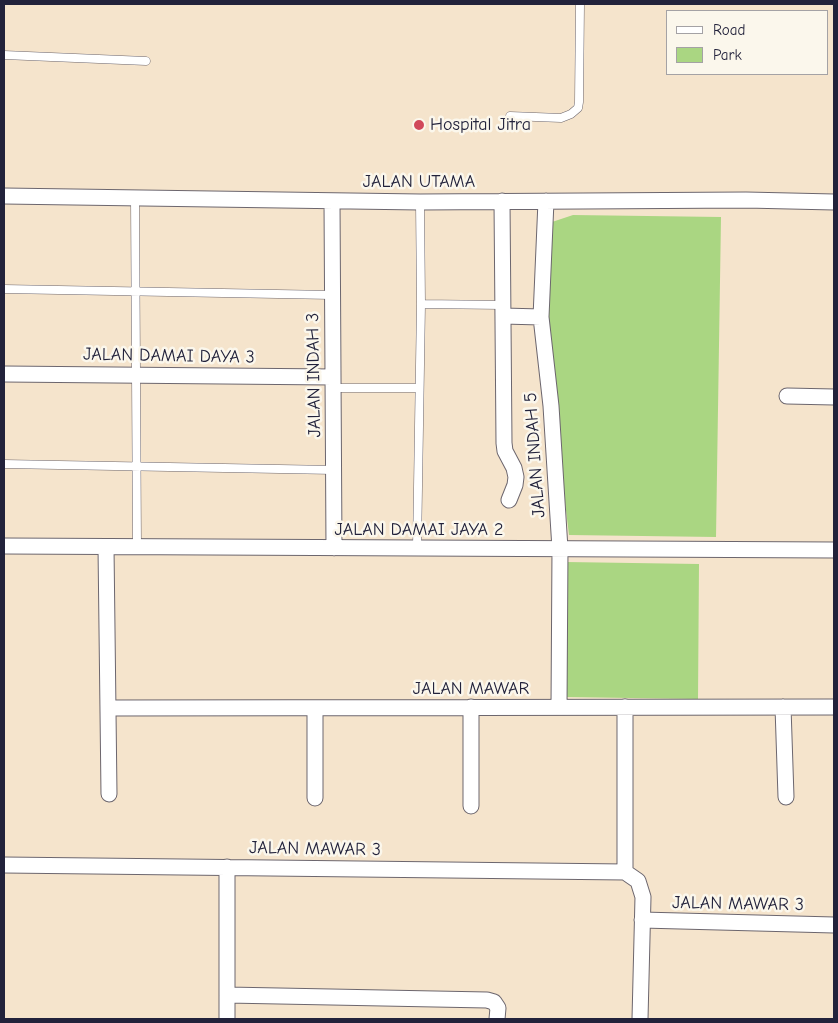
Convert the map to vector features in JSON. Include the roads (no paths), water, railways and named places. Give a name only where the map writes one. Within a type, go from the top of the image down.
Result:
[{"type":"street","name":"JALAN UTAMA","points":[[4,196],[420,202],[746,200],[834,202]]},
{"type":"street","name":"JALAN INDAH 3","points":[[332,201],[334,548]]},
{"type":"street","points":[[502,201],[504,443],[516,476],[515,485],[509,500]]},
{"type":"street","name":"JALAN INDAH 5","points":[[546,201],[541,317],[551,406],[560,549],[559,707]]},
{"type":"street","points":[[503,311],[541,317]]},
{"type":"street","name":"JALAN DAMAI DAYA 3","points":[[4,374],[136,375],[333,382]]},
{"type":"street","points":[[787,396],[834,397]]},
{"type":"street","name":"JALAN DAMAI JAYA 2","points":[[4,546],[834,550]]},
{"type":"street","points":[[106,547],[109,794]]},
{"type":"street","points":[[471,707],[471,806]]},
{"type":"street","points":[[626,707],[626,872],[638,881],[642,897],[640,1019]]},
{"type":"street","points":[[783,707],[786,797]]},
{"type":"street","name":"JALAN MAWAR","points":[[108,708],[834,707]]},
{"type":"street","points":[[314,708],[315,798]]},
{"type":"street","name":"JALAN MAWAR 3","points":[[4,865],[626,872]]},
{"type":"street","points":[[227,867],[227,1019]]},
{"type":"street","name":"JALAN MAWAR 3","points":[[642,920],[834,924]]},
{"type":"street","points":[[227,995],[487,1000],[494,1002],[498,1008],[497,1019]]},
{"type":"lane","points":[[510,116],[561,118],[571,114],[578,108],[580,4]]},
{"type":"lane","points":[[4,56],[146,61]]},
{"type":"lane","points":[[135,197],[138,547]]},
{"type":"lane","points":[[416,548],[421,304],[420,202]]},
{"type":"lane","points":[[4,289],[332,295]]},
{"type":"lane","points":[[421,304],[503,311]]},
{"type":"lane","points":[[333,382],[418,388]]},
{"type":"lane","points":[[4,464],[334,470]]},
{"type":"place","name":"Hospital Jitra","points":[[419,125]]}]
